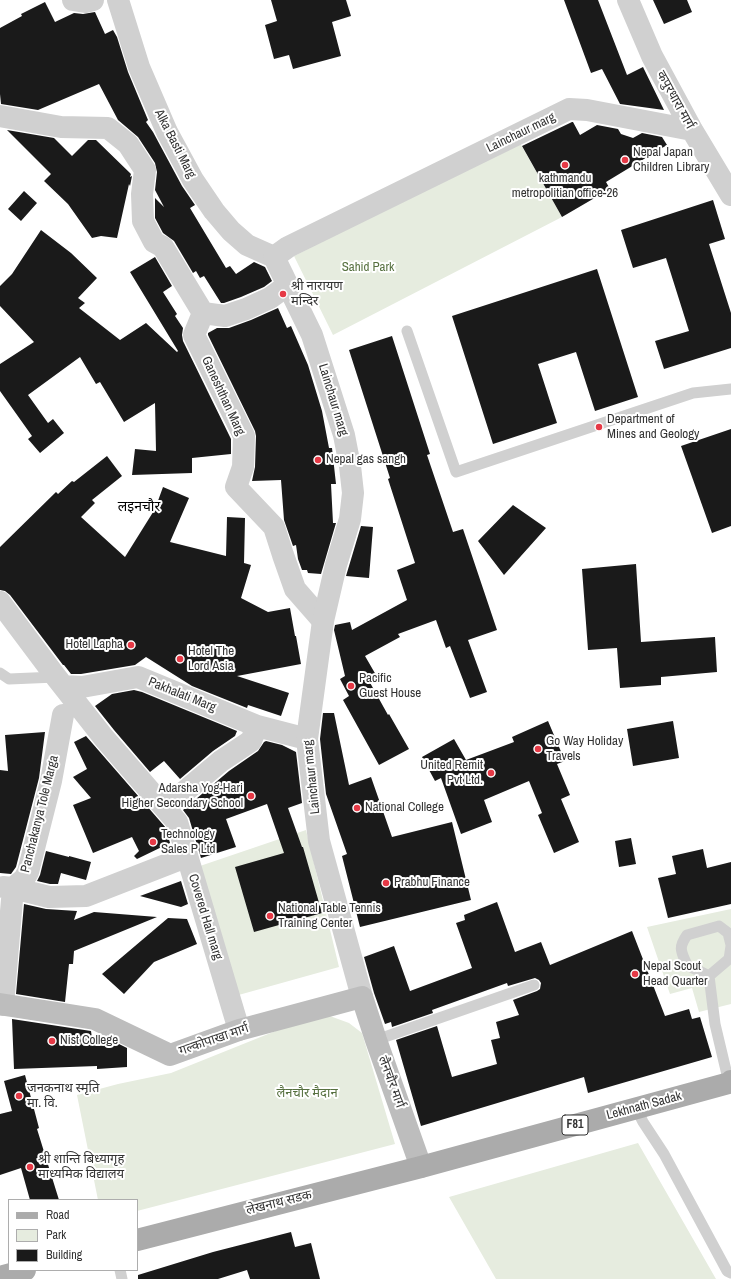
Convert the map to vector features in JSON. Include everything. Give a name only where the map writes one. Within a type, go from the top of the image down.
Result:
[{"type":"main road","name":"गल्कोपाखा मार्ग","points":[[2,1004],[95,1019],[170,1055],[239,1030],[362,997]]},
{"type":"main road","name":"लैनचौर मार्ग","points":[[362,997],[421,1167]]},
{"type":"main road","name":"Lekhnath Sadak","points":[[421,1167],[730,1082]]},
{"type":"main road","name":"लेखनाथ सडक","points":[[138,1240],[421,1167]]},
{"type":"main road","points":[[0,1277],[21,1271]]},
{"type":"street","points":[[73,0],[85,2],[93,0]]},
{"type":"street","name":"Alka Basti Marg","points":[[118,0],[139,67],[167,132],[193,180],[214,211],[231,231],[247,245],[274,257]]},
{"type":"street","name":"कपुरधारा मार्ग","points":[[628,0],[652,56],[692,130],[731,195]]},
{"type":"street","name":"Lainchaur marg","points":[[362,997],[319,841],[307,739],[323,621],[336,565],[350,519],[353,494],[349,458],[342,427],[312,335],[274,257],[288,247],[569,109],[587,110],[692,130]]},
{"type":"street","points":[[0,116],[61,127],[108,128],[128,144],[145,170],[142,194],[143,221],[154,242],[163,247],[203,312],[225,316],[246,309],[270,298],[288,285]]},
{"type":"street","name":"Ganeshthan Marg","points":[[203,312],[194,336],[244,436],[242,467],[236,487],[274,527],[295,588],[323,621]]},
{"type":"street","points":[[1,605],[60,682]]},
{"type":"street","name":"Pakhalati Marg","points":[[60,682],[82,686],[138,677],[257,726],[307,739]]},
{"type":"street","name":"Covered Hall marg","points":[[60,682],[104,738],[177,822],[186,857],[239,1030]]},
{"type":"street","name":"Panchakanya Tole Marga","points":[[2,1004],[6,887],[24,880],[28,872],[51,780],[63,714]]},
{"type":"street","points":[[165,808],[221,761],[251,741],[257,726]]},
{"type":"street","points":[[6,887],[49,897],[86,896],[186,857]]},
{"type":"lane","points":[[407,331],[456,472],[693,393],[731,389]]},
{"type":"lane","points":[[0,673],[9,679],[60,682]]},
{"type":"lane","points":[[719,926],[728,933],[731,946],[729,959],[709,976],[687,965],[681,952],[681,944],[687,935],[719,926]]},
{"type":"lane","points":[[709,976],[716,1024],[730,1082]]},
{"type":"lane","points":[[376,1040],[534,985]]},
{"type":"lane","points":[[636,1108],[643,1122],[664,1154],[728,1274]]},
{"type":"green space","name":"Sahid Park","points":[[520,143],[562,217],[333,335],[294,256],[469,167]]},
{"type":"green space","name":"National Table Tennis Training Center","points":[[306,830],[339,967],[235,996],[200,866]]},
{"type":"green space","points":[[731,909],[731,1004],[699,1012],[692,988],[670,994],[647,927]]},
{"type":"green space","name":"लैनचौर मैदान","points":[[327,1015],[349,1023],[362,1033],[395,1144],[138,1211],[138,1199],[98,1199],[77,1095],[118,1084],[171,1073],[308,1018]]},
{"type":"green space","points":[[638,1143],[716,1279],[496,1279],[449,1197]]},
{"type":"building","points":[[271,0],[346,0],[351,16],[332,22],[341,56],[293,69],[289,55],[274,59],[265,25],[277,21]]},
{"type":"building","points":[[564,0],[598,0],[627,75],[643,67],[664,110],[620,104],[602,69],[591,73]]},
{"type":"building","points":[[653,0],[687,0],[692,12],[664,24]]},
{"type":"building","points":[[45,2],[55,22],[74,13],[83,14],[95,12],[105,34],[113,30],[117,37],[128,72],[148,120],[146,122],[182,186],[195,205],[190,208],[226,268],[230,266],[236,274],[254,262],[265,267],[272,281],[264,287],[241,297],[221,303],[204,276],[200,278],[196,271],[193,273],[174,241],[163,233],[155,218],[155,198],[164,207],[155,190],[157,172],[155,163],[138,137],[118,120],[99,84],[38,110],[1,104],[0,28],[22,16],[21,14]]},
{"type":"building","name":"kathmandu metropolitian office-26","points":[[572,122],[580,135],[597,125],[618,129],[621,134],[633,138],[642,133],[662,137],[667,145],[606,182],[610,189],[562,217],[522,146]]},
{"type":"building","points":[[7,130],[54,138],[72,156],[88,140],[96,140],[131,174],[130,186],[129,184],[117,238],[101,236],[92,238],[68,204],[44,181],[51,174]]},
{"type":"building","points":[[24,191],[37,203],[21,221],[8,209]]},
{"type":"building","points":[[713,200],[725,239],[709,244],[731,313],[731,348],[664,369],[655,341],[689,331],[666,258],[633,268],[621,230]]},
{"type":"building","points":[[41,230],[71,253],[97,278],[78,298],[85,303],[79,308],[120,340],[146,323],[177,352],[178,351],[130,272],[155,257],[172,286],[163,292],[177,314],[175,316],[183,328],[183,341],[231,439],[231,454],[192,458],[192,473],[132,475],[135,449],[156,451],[155,403],[124,422],[100,382],[96,384],[80,357],[28,395],[48,423],[53,419],[64,433],[40,453],[28,439],[32,436],[0,391],[0,364],[34,342],[0,306],[0,286],[12,274]]},
{"type":"building","points":[[597,269],[638,397],[595,411],[576,352],[538,364],[557,423],[493,444],[452,316]]},
{"type":"building","points":[[278,308],[287,328],[291,326],[308,365],[322,411],[329,448],[332,448],[336,484],[331,484],[333,523],[336,523],[321,574],[308,573],[307,570],[302,570],[298,559],[296,545],[293,546],[284,520],[281,480],[252,481],[255,467],[255,431],[208,335],[208,333],[217,328],[229,328]]},
{"type":"building","points":[[392,336],[430,454],[427,455],[453,532],[463,529],[497,630],[468,640],[487,692],[470,698],[450,646],[446,648],[436,620],[398,634],[400,637],[365,656],[376,675],[368,679],[409,749],[379,765],[343,700],[349,696],[340,679],[345,676],[334,630],[335,625],[350,622],[352,630],[407,600],[397,570],[415,563],[388,479],[390,478],[349,350]]},
{"type":"building","points":[[731,429],[731,526],[712,533],[681,446]]},
{"type":"building","points":[[107,456],[122,476],[92,500],[95,503],[81,517],[125,557],[155,509],[163,487],[189,498],[170,542],[226,556],[227,517],[245,518],[244,563],[251,565],[241,598],[268,612],[290,608],[301,664],[237,676],[289,693],[281,716],[248,705],[247,708],[192,686],[146,657],[135,665],[81,674],[71,674],[10,595],[5,591],[0,590],[0,547],[56,492],[58,494],[72,481],[74,482]]},
{"type":"building","points":[[513,505],[546,528],[504,575],[478,541]]},
{"type":"building","points":[[361,526],[373,527],[369,578],[346,576]]},
{"type":"building","points":[[636,564],[641,642],[715,637],[717,672],[661,677],[661,685],[620,688],[617,648],[588,650],[582,569]]},
{"type":"building","points":[[134,690],[237,731],[235,736],[213,751],[180,779],[164,761],[150,772],[95,706],[112,694]]},
{"type":"building","points":[[323,713],[334,713],[349,785],[371,777],[392,837],[452,822],[471,900],[360,927],[342,856],[347,854],[326,794],[320,739]]},
{"type":"building","points":[[548,721],[565,761],[557,764],[570,795],[561,799],[579,842],[554,853],[538,815],[542,813],[529,781],[484,800],[492,822],[461,834],[441,778],[435,781],[422,757],[454,739],[466,760],[514,742],[512,737]]},
{"type":"building","points":[[673,721],[679,758],[633,766],[627,729]]},
{"type":"building","points":[[45,732],[39,778],[16,867],[11,874],[0,873],[0,770],[8,771],[5,735]]},
{"type":"building","points":[[86,736],[166,828],[170,843],[137,859],[134,856],[139,851],[132,837],[93,853],[73,805],[91,798],[73,777],[87,769],[74,742]]},
{"type":"building","points":[[266,741],[282,745],[296,752],[302,803],[288,808],[303,847],[322,913],[254,932],[235,867],[284,853],[267,804],[226,819],[236,847],[201,858],[189,818],[183,810],[229,771],[258,751]]},
{"type":"building","points":[[631,838],[636,864],[619,867],[615,841]]},
{"type":"building","points":[[703,849],[707,868],[731,862],[731,904],[668,918],[658,878],[676,874],[672,856]]},
{"type":"building","points":[[46,851],[91,862],[86,880],[61,873],[58,884],[37,881]]},
{"type":"building","points":[[181,881],[188,904],[181,907],[140,896]]},
{"type":"building","points":[[497,902],[515,952],[541,942],[550,965],[632,931],[665,1016],[689,1009],[692,1019],[700,1017],[712,1057],[588,1093],[584,1077],[421,1126],[396,1040],[437,1026],[452,1077],[497,1064],[491,1040],[500,1038],[496,1022],[519,1015],[513,1000],[537,991],[540,989],[541,983],[535,978],[508,986],[507,983],[432,1010],[433,1013],[392,1027],[391,1022],[385,1024],[374,993],[364,957],[394,946],[410,991],[472,968],[456,923],[465,920],[464,915]]},
{"type":"building","points":[[24,904],[46,909],[77,911],[74,920],[94,912],[157,917],[74,951],[73,964],[69,964],[65,1002],[16,994]]},
{"type":"building","points":[[168,918],[187,919],[197,944],[154,962],[124,994],[102,974]]},
{"type":"building","name":"Nist College","points":[[12,1019],[91,1031],[92,1038],[105,1037],[127,1048],[127,1067],[97,1069],[97,1066],[14,1069]]},
{"type":"building","points":[[25,1075],[39,1128],[37,1129],[59,1199],[30,1199],[21,1168],[0,1175],[0,1114],[12,1111],[4,1081]]},
{"type":"building","points":[[291,1232],[295,1247],[311,1243],[320,1279],[250,1279],[247,1270],[218,1279],[138,1279],[138,1275],[213,1252]]},
{"type":"place","name":"Nepal Japan Children Library","points":[[625,160]]},
{"type":"place","name":"kathmandu metropolitian office-26","points":[[565,165]]},
{"type":"place","name":"श्री नारायण मन्दिर","points":[[283,294]]},
{"type":"place","name":"Department of Mines and Geology","points":[[599,427]]},
{"type":"place","name":"Nepal gas sangh","points":[[318,460]]},
{"type":"place","name":"Hotel Lapha","points":[[131,645]]},
{"type":"place","name":"Hotel The Lord Asia","points":[[180,659]]},
{"type":"place","name":"Pacific Guest House","points":[[351,686]]},
{"type":"place","name":"Go Way Holiday Travels","points":[[538,749]]},
{"type":"place","name":"United Remit Pvt Ltd.","points":[[491,773]]},
{"type":"place","name":"Adarsha Yog-Hari Higher Secondary School","points":[[251,796]]},
{"type":"place","name":"National College","points":[[357,808]]},
{"type":"place","name":"Technology Sales P Ltd","points":[[153,842]]},
{"type":"place","name":"Prabhu Finance","points":[[386,883]]},
{"type":"place","name":"National Table Tennis Training Center","points":[[270,916]]},
{"type":"place","name":"Nepal Scout Head Quarter","points":[[635,974]]},
{"type":"place","name":"Nist College","points":[[52,1041]]},
{"type":"place","name":"जनकनाथ स्मृति मा. वि.","points":[[19,1096]]},
{"type":"place","name":"श्री शान्ति बिध्यागृह माध्यमिक विद्यालय","points":[[30,1167]]},
{"type":"district","name":"लइनचौर","points":[[139,507]]}]
